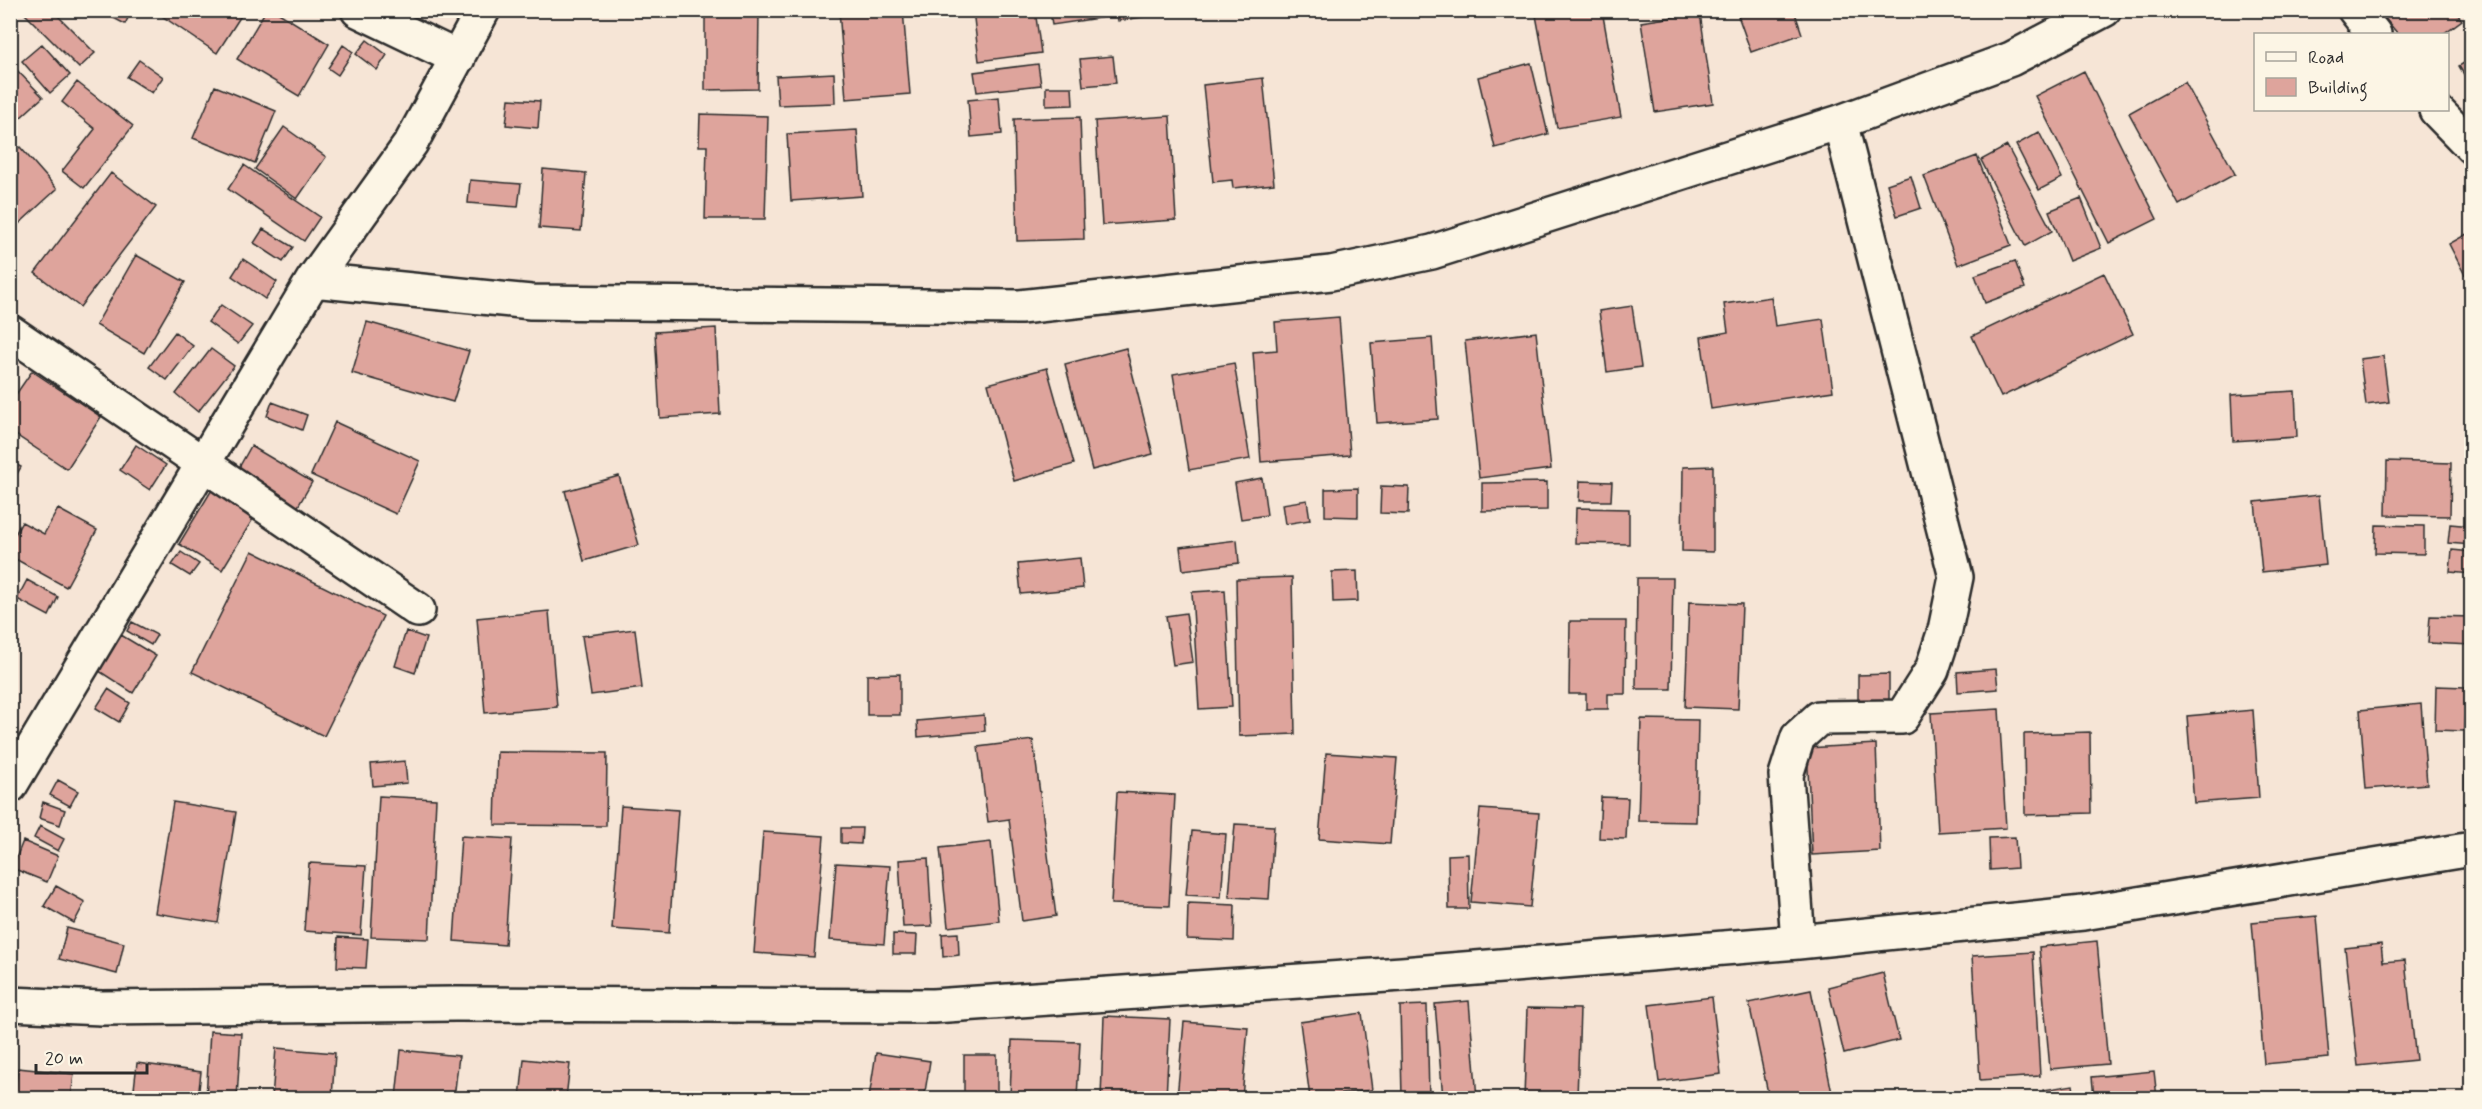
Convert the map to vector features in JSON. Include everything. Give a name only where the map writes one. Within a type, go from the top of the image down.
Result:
[{"type":"street","points":[[358,10],[459,58]]},
{"type":"street","points":[[10,786],[313,280],[411,143],[483,10]]},
{"type":"street","points":[[313,280],[531,303],[1020,307],[1331,273],[1432,252],[1840,122],[2011,59],[2104,10]]},
{"type":"street","points":[[2355,10],[2372,33]]},
{"type":"street","points":[[2437,111],[2472,147]]},
{"type":"street","points":[[1798,942],[1786,775],[1798,737],[1819,718],[1902,717],[1932,670],[1945,630],[1956,578],[1840,122]]},
{"type":"street","points":[[10,332],[418,610]]},
{"type":"street","points":[[10,1004],[102,1008],[456,1004],[933,1006],[1402,974],[1798,942],[2083,913],[2472,849]]},
{"type":"building","points":[[21,10],[52,10],[95,53],[79,68]]},
{"type":"building","points":[[98,10],[132,10],[125,24]]},
{"type":"building","points":[[153,10],[243,10],[244,11],[217,53]]},
{"type":"building","points":[[266,10],[274,10],[329,44],[299,96],[237,59]]},
{"type":"building","points":[[705,10],[759,10],[758,89],[705,90]]},
{"type":"building","points":[[839,10],[903,10],[910,94],[846,99]]},
{"type":"building","points":[[973,10],[1035,10],[1041,53],[979,61]]},
{"type":"building","points":[[1050,10],[1111,10],[1112,16],[1052,25]]},
{"type":"building","points":[[1116,10],[1142,10],[1143,17],[1118,21]]},
{"type":"building","points":[[1535,10],[1602,10],[1621,117],[1557,128]]},
{"type":"building","points":[[1736,10],[1794,10],[1802,34],[1751,52]]},
{"type":"building","points":[[2378,10],[2454,10],[2462,20],[2444,33],[2397,33]]},
{"type":"building","points":[[1700,13],[1713,103],[1655,112],[1641,22]]},
{"type":"building","points":[[367,40],[387,55],[377,70],[356,54]]},
{"type":"building","points":[[42,44],[70,75],[50,93],[22,61]]},
{"type":"building","points":[[343,45],[353,52],[338,75],[328,68]]},
{"type":"building","points":[[1113,56],[1116,83],[1083,86],[1080,59]]},
{"type":"building","points":[[2472,58],[2472,88],[2459,66]]},
{"type":"building","points":[[139,60],[163,77],[152,93],[127,77]]},
{"type":"building","points":[[10,63],[43,97],[10,127]]},
{"type":"building","points":[[1531,63],[1548,134],[1495,148],[1478,77]]},
{"type":"building","points":[[1038,64],[1041,85],[977,92],[974,72]]},
{"type":"building","points":[[2084,71],[2157,219],[2109,243],[2035,96]]},
{"type":"building","points":[[834,73],[835,103],[778,105],[776,76]]},
{"type":"building","points":[[1263,78],[1274,184],[1233,188],[1232,180],[1213,182],[1203,85]]},
{"type":"building","points":[[77,82],[133,126],[84,188],[62,171],[95,129],[62,102]]},
{"type":"building","points":[[2185,82],[2235,174],[2179,205],[2129,113]]},
{"type":"building","points":[[215,86],[276,111],[255,163],[193,138]]},
{"type":"building","points":[[1046,87],[1072,87],[1073,105],[1046,106]]},
{"type":"building","points":[[999,97],[1002,134],[971,137],[968,100]]},
{"type":"building","points":[[509,99],[540,101],[538,128],[506,125]]},
{"type":"building","points":[[700,114],[768,116],[765,219],[705,219],[707,146],[699,146]]},
{"type":"building","points":[[1170,116],[1176,220],[1102,225],[1095,121]]},
{"type":"building","points":[[1080,117],[1084,239],[1017,241],[1014,119]]},
{"type":"building","points":[[284,127],[326,157],[297,199],[255,169]]},
{"type":"building","points":[[857,130],[862,196],[791,201],[787,134]]},
{"type":"building","points":[[2039,132],[2062,178],[2039,190],[2016,145]]},
{"type":"building","points":[[2007,146],[2052,231],[2025,246],[1981,160]]},
{"type":"building","points":[[20,147],[57,189],[10,232],[10,155]]},
{"type":"building","points":[[1977,156],[2011,245],[1958,265],[1924,176]]},
{"type":"building","points":[[244,165],[320,217],[304,241],[228,189]]},
{"type":"building","points":[[543,169],[586,173],[581,231],[539,228]]},
{"type":"building","points":[[111,173],[156,207],[80,307],[35,273]]},
{"type":"building","points":[[1911,176],[1921,208],[1897,216],[1887,184]]},
{"type":"building","points":[[470,180],[521,184],[518,207],[468,203]]},
{"type":"building","points":[[2081,198],[2101,248],[2069,261],[2049,211]]},
{"type":"building","points":[[263,229],[293,247],[283,262],[254,243]]},
{"type":"building","points":[[2472,231],[2472,272],[2465,275],[2449,244]]},
{"type":"building","points":[[136,255],[185,282],[144,353],[96,325]]},
{"type":"building","points":[[243,259],[277,282],[265,299],[232,276]]},
{"type":"building","points":[[2015,261],[2025,288],[1985,303],[1975,275]]},
{"type":"building","points":[[2104,273],[2133,334],[2001,397],[1972,336]]},
{"type":"building","points":[[1771,297],[1775,326],[1823,319],[1833,391],[1711,409],[1701,337],[1728,332],[1724,304]]},
{"type":"building","points":[[221,305],[252,326],[238,344],[208,322]]},
{"type":"building","points":[[1632,306],[1641,367],[1607,372],[1599,311]]},
{"type":"building","points":[[1339,317],[1350,455],[1261,462],[1253,352],[1277,350],[1275,322]]},
{"type":"building","points":[[367,322],[469,351],[453,402],[352,373]]},
{"type":"building","points":[[716,328],[720,414],[660,418],[655,332]]},
{"type":"building","points":[[175,332],[193,346],[167,380],[149,367]]},
{"type":"building","points":[[1536,332],[1551,469],[1479,478],[1465,341]]},
{"type":"building","points":[[1432,338],[1438,419],[1377,423],[1371,343]]},
{"type":"building","points":[[1126,348],[1153,454],[1092,470],[1065,364]]},
{"type":"building","points":[[211,349],[234,366],[198,412],[176,394]]},
{"type":"building","points":[[2383,356],[2389,402],[2366,405],[2360,359]]},
{"type":"building","points":[[1234,363],[1250,459],[1189,470],[1173,374]]},
{"type":"building","points":[[1047,368],[1074,464],[1014,481],[988,384]]},
{"type":"building","points":[[32,371],[101,417],[67,469],[10,431],[10,403]]},
{"type":"building","points":[[2295,391],[2297,437],[2233,441],[2231,395]]},
{"type":"building","points":[[272,402],[307,415],[302,430],[267,416]]},
{"type":"building","points":[[335,422],[420,461],[396,514],[311,475]]},
{"type":"building","points":[[136,445],[166,465],[150,490],[120,470]]},
{"type":"building","points":[[251,446],[312,482],[297,508],[236,473]]},
{"type":"building","points":[[10,461],[21,467],[10,486]]},
{"type":"building","points":[[2387,461],[2451,463],[2450,516],[2386,515]]},
{"type":"building","points":[[1713,466],[1713,552],[1682,551],[1683,467]]},
{"type":"building","points":[[619,476],[639,545],[584,561],[565,491]]},
{"type":"building","points":[[1262,478],[1267,515],[1241,519],[1235,483]]},
{"type":"building","points":[[1580,481],[1612,482],[1611,501],[1579,501]]},
{"type":"building","points":[[1547,482],[1547,510],[1482,511],[1482,483]]},
{"type":"building","points":[[1381,486],[1409,487],[1408,514],[1380,513]]},
{"type":"building","points":[[213,488],[256,514],[222,570],[179,544]]},
{"type":"building","points":[[1358,488],[1358,517],[1325,516],[1325,489]]},
{"type":"building","points":[[2319,495],[2326,565],[2262,572],[2255,502]]},
{"type":"building","points":[[1307,500],[1310,520],[1285,524],[1282,504]]},
{"type":"building","points":[[1576,508],[1629,509],[1629,544],[1575,543]]},
{"type":"building","points":[[58,509],[97,530],[66,587],[10,556],[10,543],[22,522],[44,534]]},
{"type":"building","points":[[2450,524],[2472,526],[2472,545],[2448,543]]},
{"type":"building","points":[[2376,525],[2424,526],[2424,554],[2375,553]]},
{"type":"building","points":[[1237,540],[1239,563],[1183,570],[1180,547]]},
{"type":"building","points":[[2452,550],[2472,552],[2472,574],[2450,572]]},
{"type":"building","points":[[252,551],[383,616],[324,736],[192,672]]},
{"type":"building","points":[[181,552],[199,564],[190,576],[172,565]]},
{"type":"building","points":[[1080,558],[1083,588],[1021,594],[1018,564]]},
{"type":"building","points":[[1357,571],[1358,601],[1333,602],[1332,572]]},
{"type":"building","points":[[1292,577],[1295,734],[1239,736],[1236,579]]},
{"type":"building","points":[[1637,578],[1673,578],[1671,689],[1636,689]]},
{"type":"building","points":[[27,580],[58,597],[49,616],[17,599]]},
{"type":"building","points":[[1225,590],[1232,707],[1199,709],[1192,592]]},
{"type":"building","points":[[1689,602],[1742,604],[1738,709],[1685,707]]},
{"type":"building","points":[[549,611],[557,707],[485,713],[477,618]]},
{"type":"building","points":[[1186,613],[1193,662],[1173,665],[1166,616]]},
{"type":"building","points":[[2430,616],[2472,617],[2472,645],[2428,643]]},
{"type":"building","points":[[1570,621],[1626,621],[1625,694],[1608,694],[1608,709],[1586,709],[1586,694],[1569,694]]},
{"type":"building","points":[[132,622],[157,635],[151,645],[127,631]]},
{"type":"building","points":[[635,629],[642,688],[591,695],[582,636]]},
{"type":"building","points":[[406,631],[426,638],[415,673],[395,666]]},
{"type":"building","points":[[121,635],[156,656],[133,693],[99,671]]},
{"type":"building","points":[[1996,669],[1998,689],[1958,692],[1957,672]]},
{"type":"building","points":[[900,674],[900,715],[867,715],[867,675]]},
{"type":"building","points":[[1889,674],[1889,703],[1858,703],[1858,675]]},
{"type":"building","points":[[2436,686],[2466,687],[2464,731],[2435,730]]},
{"type":"building","points":[[108,689],[130,703],[119,722],[96,708]]},
{"type":"building","points":[[2421,704],[2427,784],[2366,789],[2360,710]]},
{"type":"building","points":[[1999,709],[2006,828],[1938,832],[1931,713]]},
{"type":"building","points":[[2253,710],[2259,798],[2194,803],[2187,716]]},
{"type":"building","points":[[984,715],[985,731],[918,737],[917,721]]},
{"type":"building","points":[[1641,719],[1698,720],[1696,822],[1638,821]]},
{"type":"building","points":[[2090,732],[2091,813],[2025,815],[2024,734]]},
{"type":"building","points":[[2465,735],[2472,735],[2472,807],[2465,807]]},
{"type":"building","points":[[1033,740],[1056,916],[1022,921],[1009,819],[988,822],[978,747]]},
{"type":"building","points":[[1876,744],[1880,851],[1812,855],[1807,748]]},
{"type":"building","points":[[497,752],[607,753],[606,826],[495,825]]},
{"type":"building","points":[[1326,753],[1397,758],[1390,844],[1319,839]]},
{"type":"building","points":[[405,761],[407,783],[373,786],[371,764]]},
{"type":"building","points":[[58,780],[78,791],[70,806],[50,795]]},
{"type":"building","points":[[1117,792],[1175,795],[1169,906],[1111,904]]},
{"type":"building","points":[[379,796],[436,799],[429,939],[371,937]]},
{"type":"building","points":[[1601,797],[1628,798],[1626,839],[1599,838]]},
{"type":"building","points":[[43,802],[65,810],[60,825],[39,818]]},
{"type":"building","points":[[173,802],[236,812],[218,923],[155,913]]},
{"type":"building","points":[[621,806],[678,810],[669,933],[612,929]]},
{"type":"building","points":[[1480,809],[1539,813],[1530,907],[1471,902]]},
{"type":"building","points":[[1235,824],[1274,826],[1269,899],[1229,897]]},
{"type":"building","points":[[40,826],[64,839],[58,851],[34,838]]},
{"type":"building","points":[[841,828],[862,828],[861,844],[841,843]]},
{"type":"building","points":[[1192,831],[1226,834],[1221,897],[1186,895]]},
{"type":"building","points":[[763,832],[824,836],[814,957],[754,953]]},
{"type":"building","points":[[461,836],[512,839],[505,945],[454,941]]},
{"type":"building","points":[[2015,837],[2017,868],[1990,870],[1989,838]]},
{"type":"building","points":[[23,841],[58,856],[47,882],[12,868]]},
{"type":"building","points":[[991,842],[999,921],[948,927],[940,848]]},
{"type":"building","points":[[1468,854],[1469,909],[1449,909],[1448,855]]},
{"type":"building","points":[[928,858],[932,926],[903,927],[899,860]]},
{"type":"building","points":[[309,863],[366,866],[361,935],[304,931]]},
{"type":"building","points":[[836,863],[890,866],[884,944],[830,940]]},
{"type":"building","points":[[56,886],[85,902],[74,923],[44,906]]},
{"type":"building","points":[[1188,903],[1235,905],[1234,941],[1187,939]]},
{"type":"building","points":[[2317,916],[2329,1058],[2264,1064],[2252,922]]},
{"type":"building","points":[[67,928],[124,943],[117,974],[59,959]]},
{"type":"building","points":[[958,933],[959,955],[943,957],[942,934]]},
{"type":"building","points":[[893,934],[917,935],[916,954],[893,954]]},
{"type":"building","points":[[338,937],[368,939],[366,968],[337,967]]},
{"type":"building","points":[[2097,941],[2108,1064],[2050,1069],[2039,947]]},
{"type":"building","points":[[2381,944],[2383,962],[2405,960],[2416,1060],[2358,1066],[2345,948]]},
{"type":"building","points":[[2033,952],[2040,1076],[1980,1080],[1972,956]]},
{"type":"building","points":[[1883,973],[1899,1040],[1844,1054],[1828,987]]},
{"type":"building","points":[[1811,990],[1833,1098],[1769,1098],[1749,1003]]},
{"type":"building","points":[[1712,997],[1721,1074],[1659,1082],[1649,1005]]},
{"type":"building","points":[[1469,1001],[1477,1098],[1443,1098],[1435,1004]]},
{"type":"building","points":[[1427,1005],[1429,1098],[1402,1098],[1400,1006]]},
{"type":"building","points":[[1527,1008],[1580,1009],[1577,1098],[1524,1098]]},
{"type":"building","points":[[1362,1013],[1372,1090],[1310,1098],[1300,1022]]},
{"type":"building","points":[[1104,1016],[1170,1019],[1166,1098],[1101,1098]]},
{"type":"building","points":[[1184,1022],[1248,1027],[1242,1098],[1177,1098]]},
{"type":"building","points":[[210,1031],[241,1033],[237,1098],[206,1098]]},
{"type":"building","points":[[1012,1040],[1080,1042],[1077,1098],[1010,1098]]},
{"type":"building","points":[[276,1048],[335,1053],[332,1098],[272,1098]]},
{"type":"building","points":[[401,1050],[459,1056],[454,1098],[396,1098]]},
{"type":"building","points":[[876,1053],[930,1061],[924,1098],[869,1098]]},
{"type":"building","points":[[964,1055],[997,1055],[997,1098],[964,1098]]},
{"type":"building","points":[[524,1059],[570,1064],[566,1098],[520,1098]]},
{"type":"building","points":[[137,1063],[201,1072],[198,1098],[133,1098]]},
{"type":"building","points":[[18,1068],[74,1074],[71,1098],[14,1098]]},
{"type":"building","points":[[2154,1071],[2157,1098],[2094,1098],[2092,1077]]},
{"type":"building","points":[[2073,1085],[2075,1098],[2044,1098],[2043,1090]]}]
